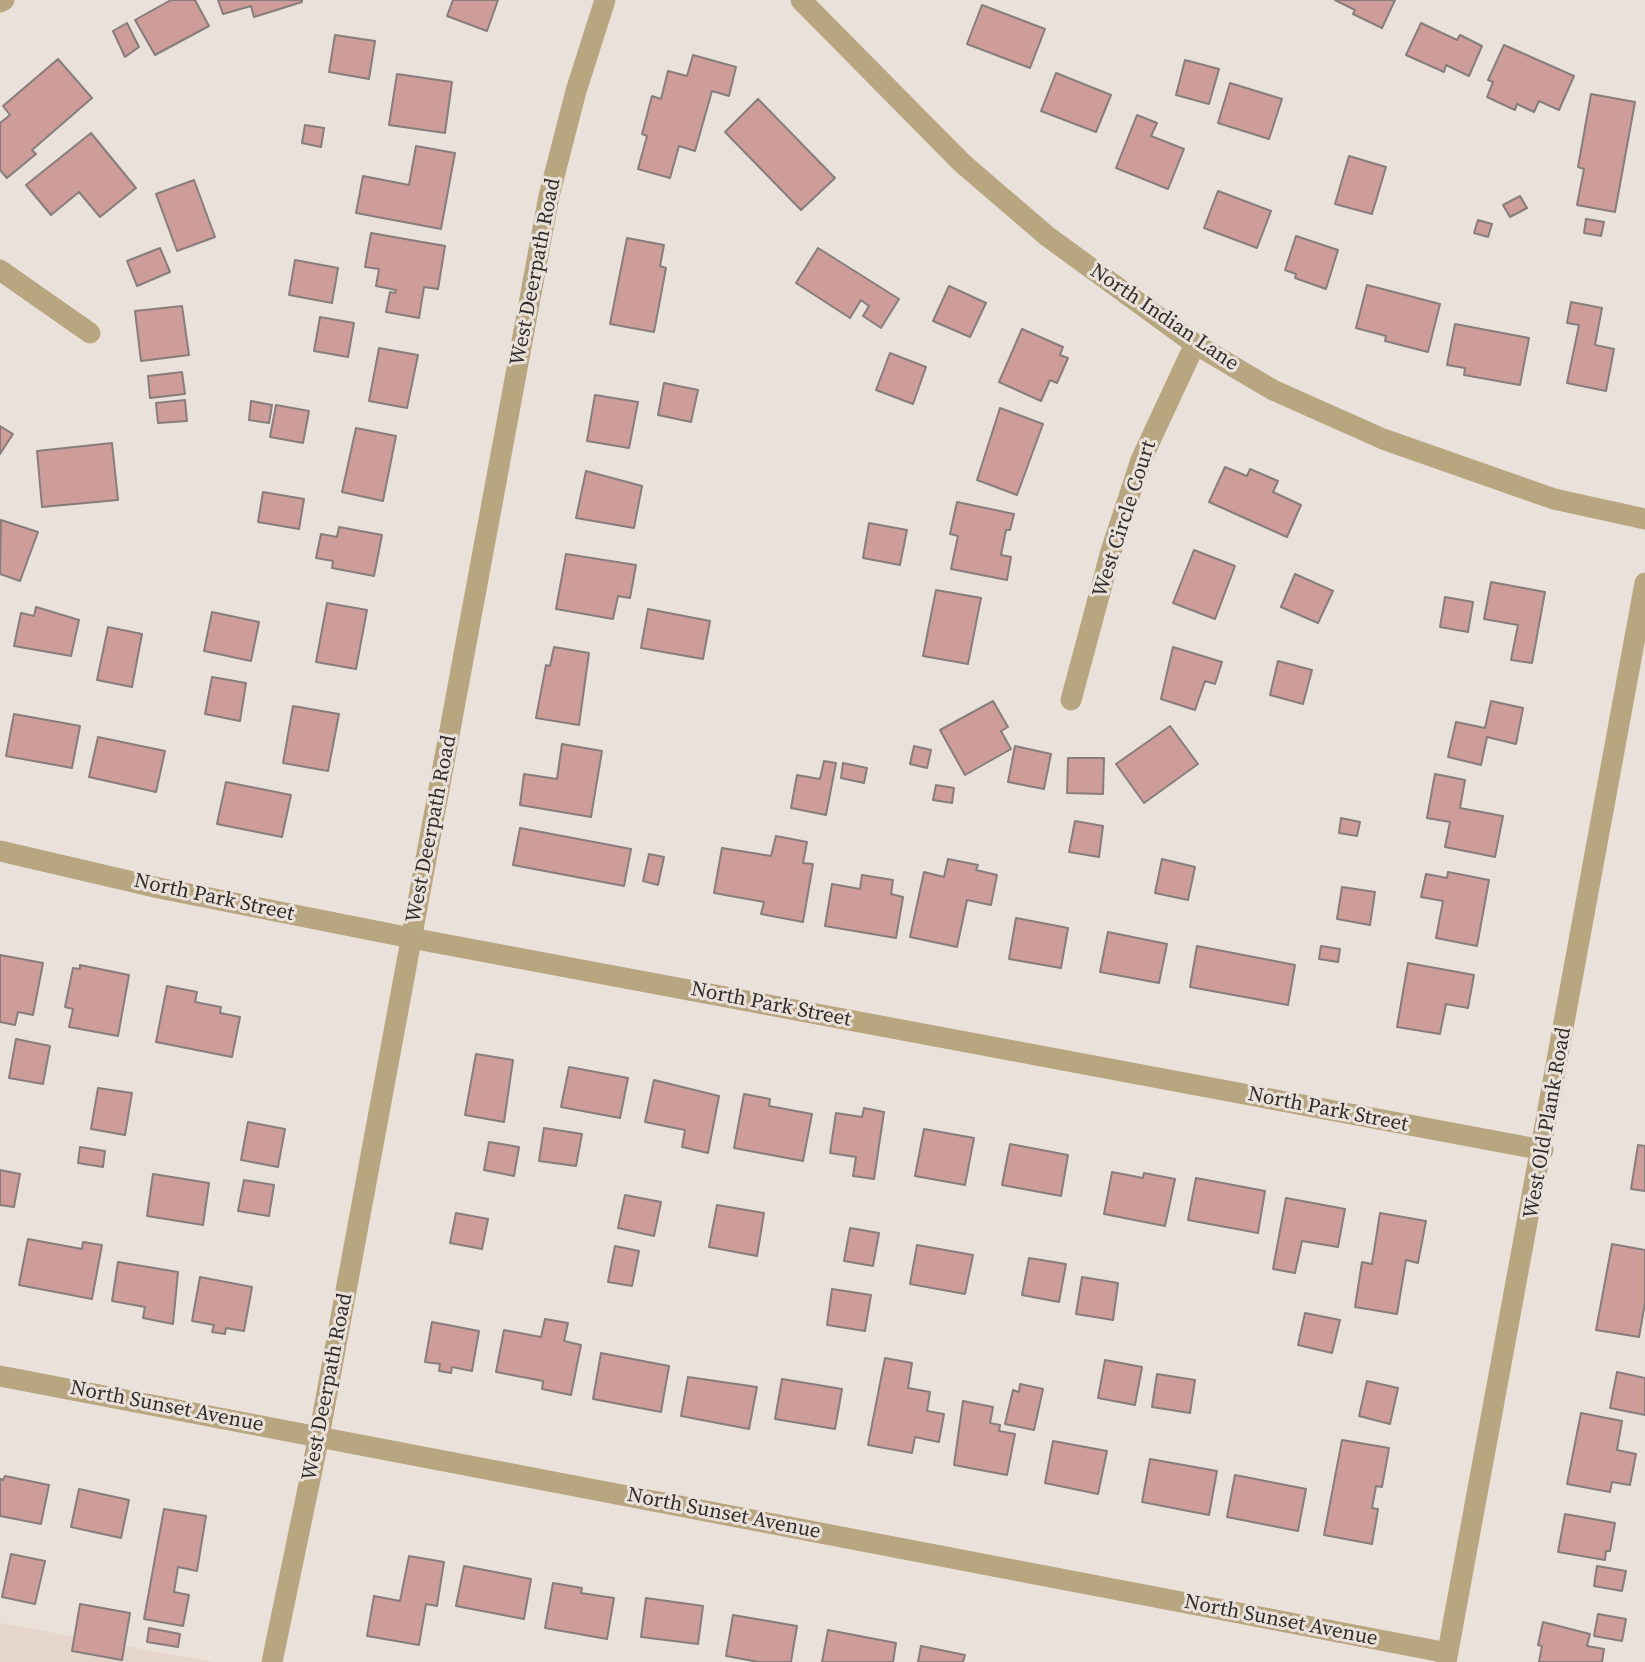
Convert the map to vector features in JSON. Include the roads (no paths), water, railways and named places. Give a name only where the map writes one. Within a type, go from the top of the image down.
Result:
[{"type":"street","name":"West Deerpath Road","points":[[272,1662],[319,1436],[549,196],[576,91],[605,0]]},
{"type":"street","name":"North Indian Lane","points":[[801,0],[962,163],[1047,236],[1195,344],[1273,390],[1383,439],[1554,499],[1645,519]]},
{"type":"street","points":[[0,270],[90,334]]},
{"type":"street","name":"West Circle Court","points":[[1071,700],[1111,551],[1141,460],[1195,344]]},
{"type":"street","name":"West Old Plank Road","points":[[1447,1657],[1543,1150],[1645,583]]},
{"type":"street","name":"North Park Street","points":[[0,851],[159,888],[411,938],[1543,1150]]},
{"type":"street","name":"North Sunset Avenue","points":[[0,1376],[1447,1657]]}]
